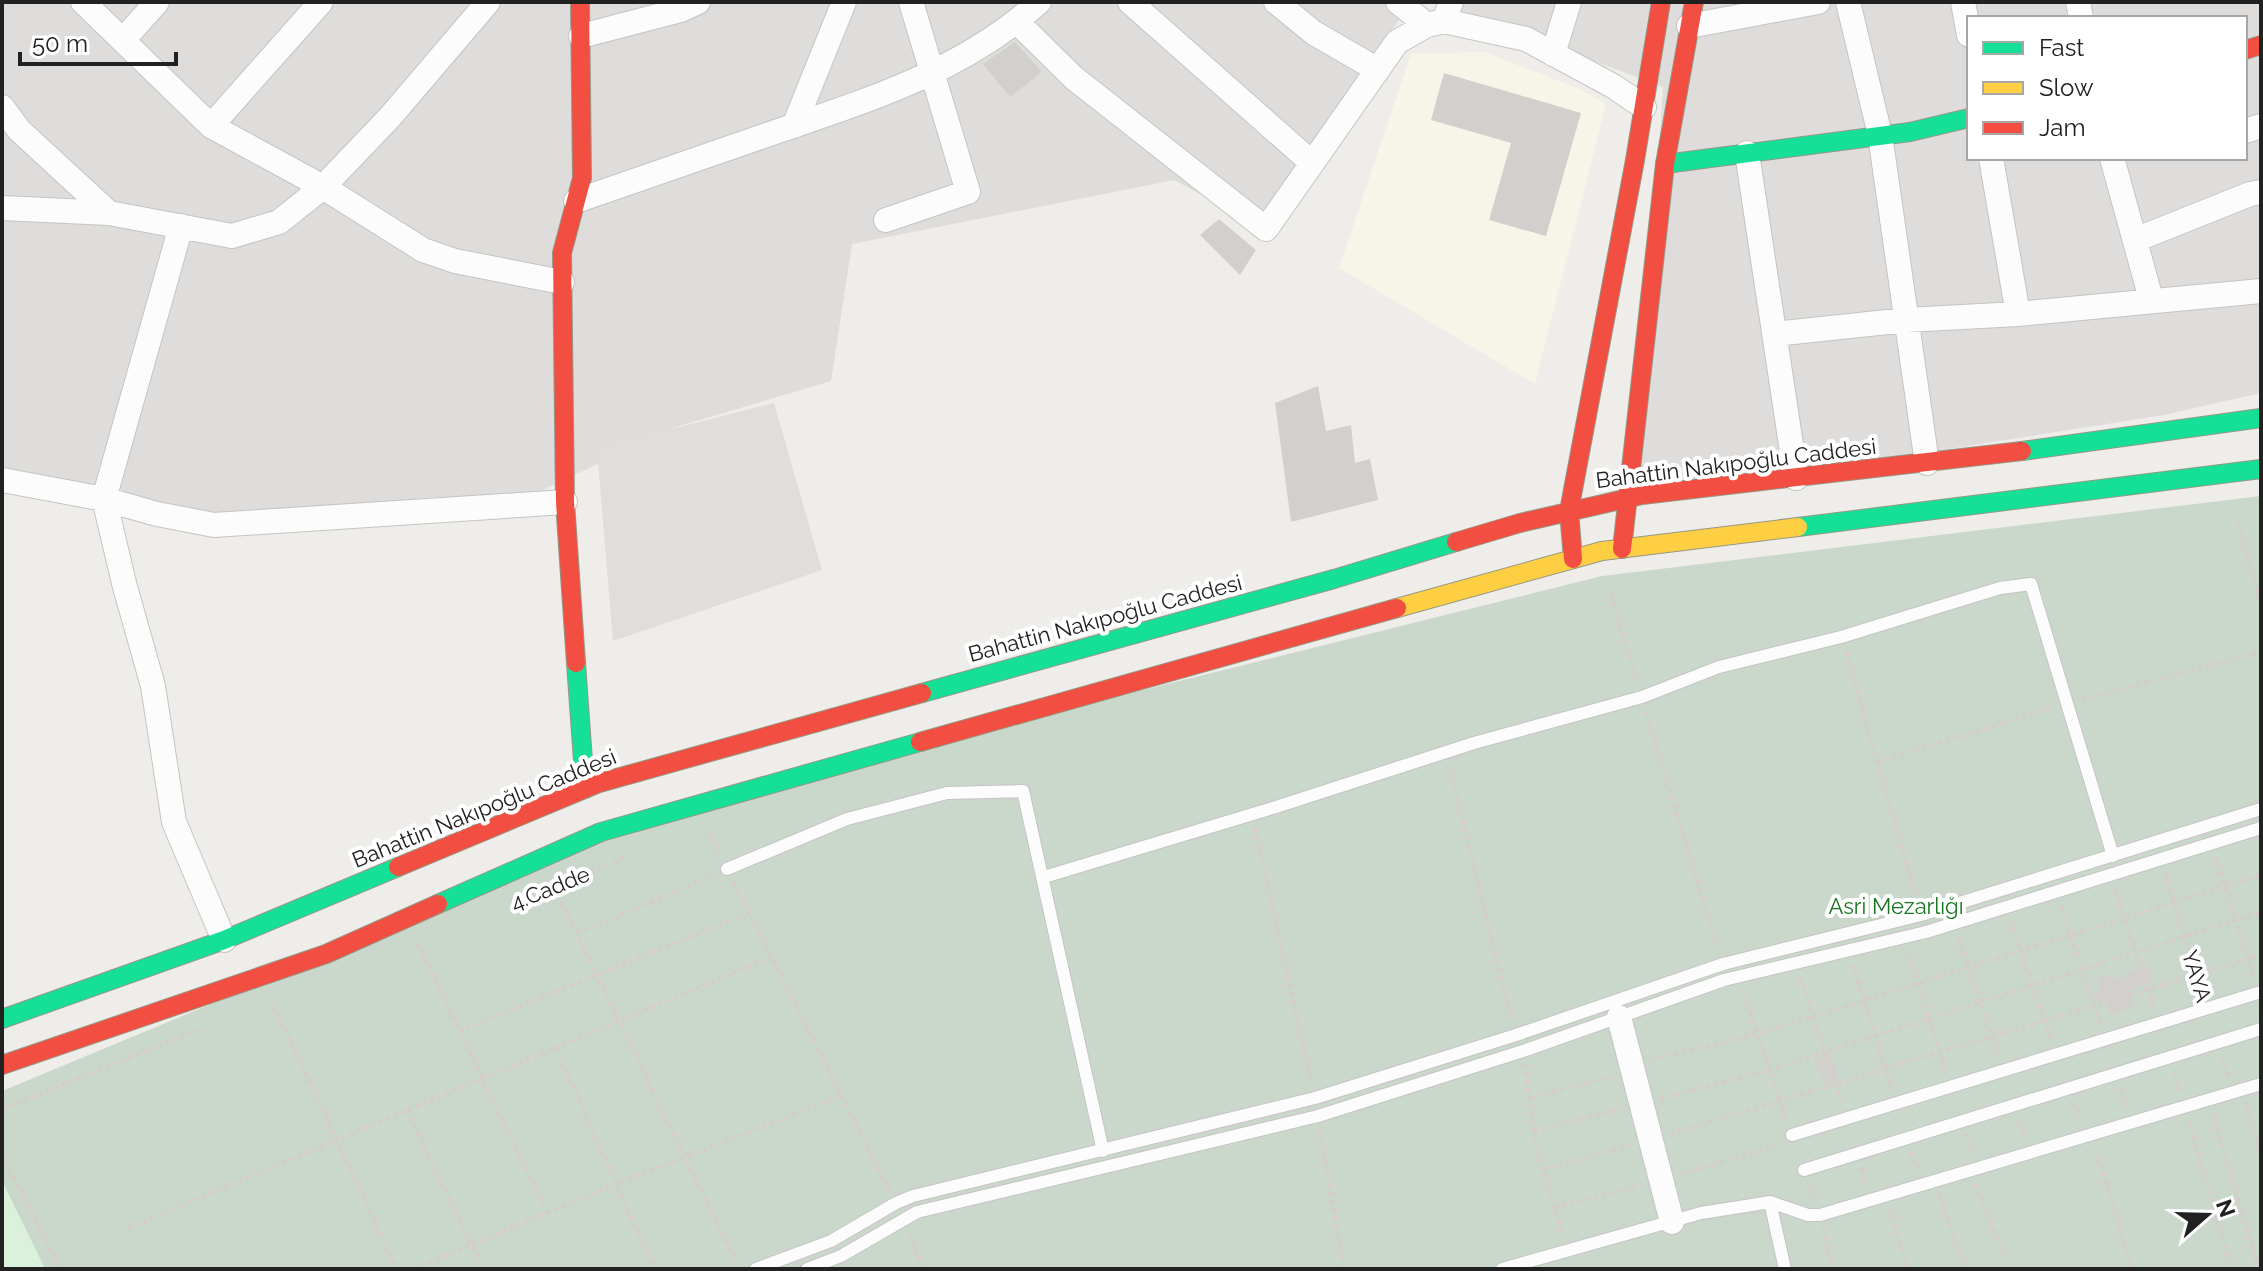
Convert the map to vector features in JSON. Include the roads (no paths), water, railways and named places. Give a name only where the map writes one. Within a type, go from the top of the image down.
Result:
[{"type":"main road","points":[[580,2],[582,178],[562,253],[562,282],[565,502],[585,789]]},
{"type":"main road","points":[[1573,559],[1569,511],[1661,2]]},
{"type":"main road","points":[[1622,549],[1665,164],[1692,14]]},
{"type":"main road","points":[[1665,164],[1910,132],[1967,118]]},
{"type":"main road","name":"Bahattin Nakıpoğlu Caddesi","points":[[2,1019],[224,940],[599,783],[1334,579],[1520,523],[1628,498],[1927,463],[2261,418]]},
{"type":"main road","points":[[2,1065],[326,954],[601,832],[1573,559],[1622,549],[2261,469]]},
{"type":"street","points":[[83,2],[211,126],[323,187],[423,250],[455,261],[562,282]]},
{"type":"street","points":[[123,40],[157,2]]},
{"type":"street","points":[[211,126],[321,2]]},
{"type":"street","points":[[2,208],[109,213],[232,236],[279,222],[323,187],[390,117],[488,2]]},
{"type":"street","points":[[581,36],[681,10],[698,2]]},
{"type":"street","points":[[794,126],[844,2]]},
{"type":"street","points":[[886,220],[968,192],[930,74],[911,2]]},
{"type":"street","points":[[576,201],[893,91],[963,58],[1017,22],[1039,2]]},
{"type":"street","points":[[1130,2],[1312,163]]},
{"type":"street","points":[[1276,2],[1314,33],[1378,70]]},
{"type":"street","points":[[1398,2],[1526,39],[1613,86],[1644,107]]},
{"type":"street","points":[[1553,54],[1569,2]]},
{"type":"street","points":[[1692,14],[1818,2]]},
{"type":"street","points":[[1848,2],[1880,135],[1927,463]]},
{"type":"street","points":[[1963,2],[1967,24]]},
{"type":"street","points":[[1017,22],[1074,78],[1266,229],[1397,42],[1440,16]]},
{"type":"street","points":[[2,107],[19,130],[109,213]]},
{"type":"street","points":[[1747,153],[1796,478]]},
{"type":"street","points":[[1991,160],[2018,314]]},
{"type":"street","points":[[2113,160],[2151,299]]},
{"type":"street","points":[[2135,240],[2261,192]]},
{"type":"street","points":[[181,226],[104,499],[153,686],[174,822],[224,940]]},
{"type":"street","points":[[1774,334],[2261,291]]},
{"type":"street","points":[[2,480],[104,499],[157,514],[214,525],[565,502]]},
{"type":"street","points":[[1619,1017],[1672,1222]]},
{"type":"lane","points":[[1044,877],[1446,752],[1642,697],[1719,667],[1841,637],[2000,588],[2031,584],[2113,856]]},
{"type":"lane","points":[[727,869],[847,819],[947,793],[1023,791],[1103,1151]]},
{"type":"lane","points":[[756,1269],[831,1241],[913,1196],[1315,1098],[1516,1035],[1723,964],[1921,915],[2261,809]]},
{"type":"lane","points":[[807,1269],[841,1256],[917,1212],[1318,1116],[1737,978],[1904,938],[2261,828]]},
{"type":"lane","points":[[1792,1135],[2260,993]]},
{"type":"lane","points":[[1804,1170],[2261,1029]]},
{"type":"lane","points":[[1502,1269],[1701,1213],[1770,1202],[1808,1215],[1820,1215],[2261,1084]]},
{"type":"lane","points":[[1770,1202],[1785,1269]]},
{"type":"park label","name":"Asri Mezarlığı","points":[[1896,906]]}]
